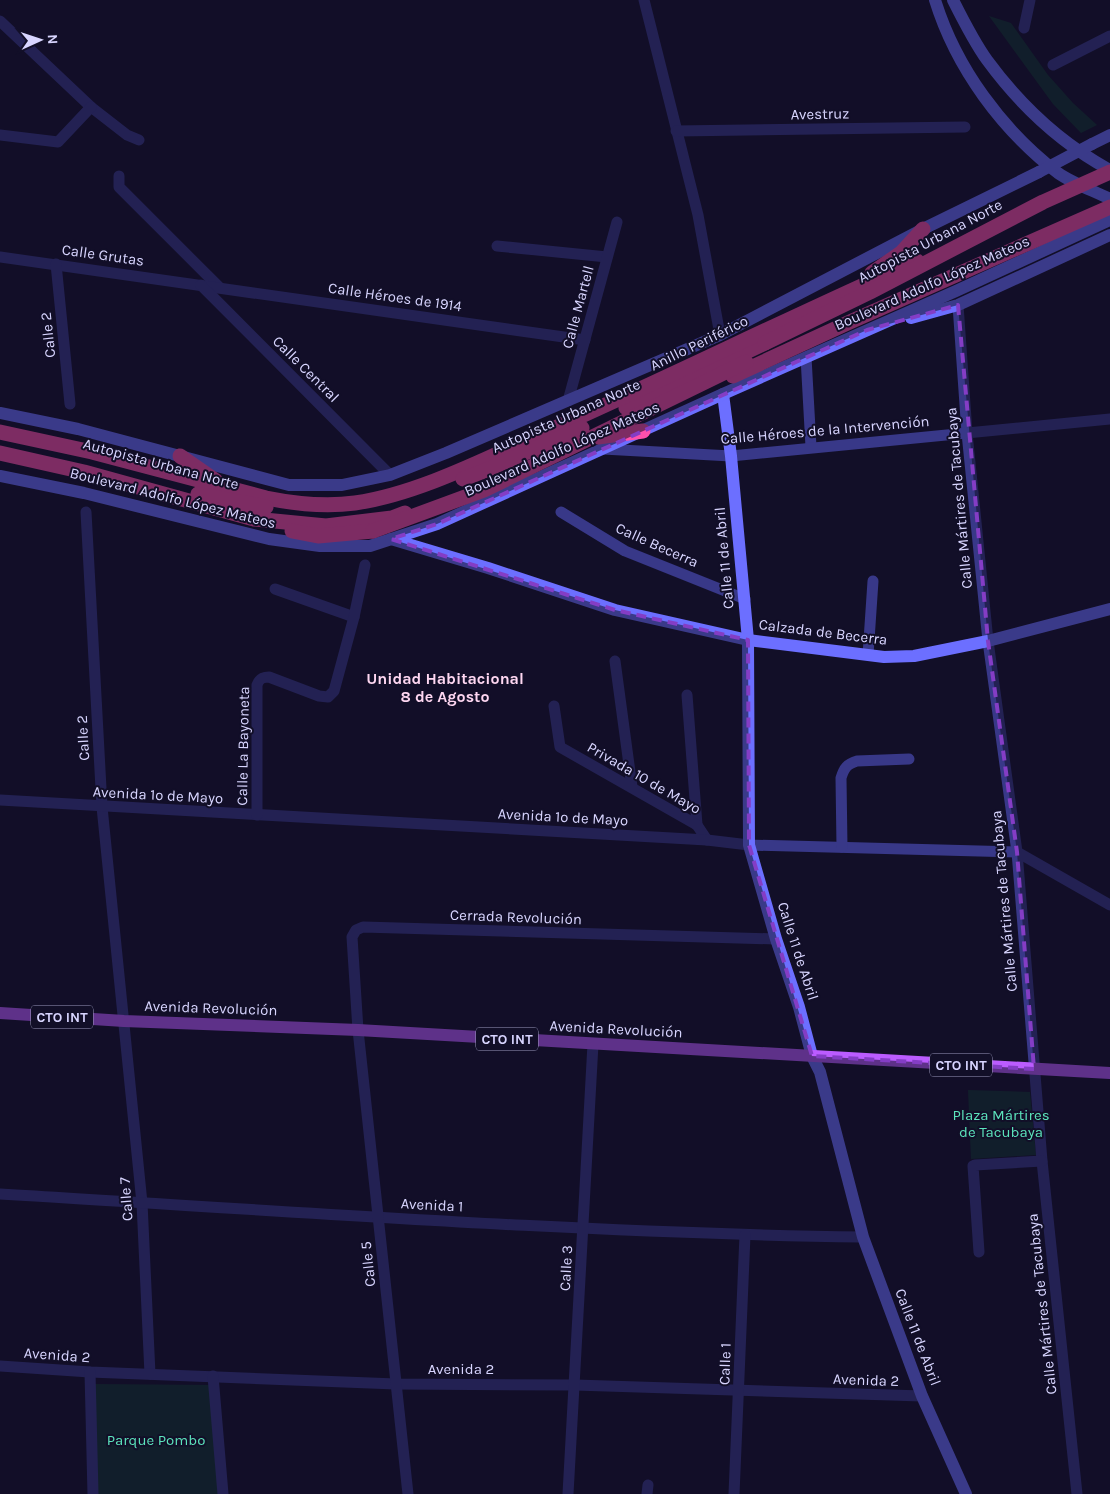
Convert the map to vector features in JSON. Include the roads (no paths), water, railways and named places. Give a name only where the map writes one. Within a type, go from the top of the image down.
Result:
[{"type":"highway","name":"Anillo Periférico","points":[[0,432],[92,452],[294,504],[326,506],[357,503],[386,496],[440,478],[636,392],[844,293],[1062,196],[1110,172]]},
{"type":"highway","name":"Autopista Urbana Norte","points":[[0,442],[53,453],[200,495],[274,509],[326,516],[380,508],[484,471],[664,391],[870,292],[1043,202],[1110,172]]},
{"type":"highway","name":"Autopista Urbana Norte","points":[[0,464],[90,480],[238,521],[318,536],[373,531],[484,490],[822,326],[1110,200]]},
{"type":"highway","points":[[601,443],[852,320],[1110,207]]},
{"type":"highway","points":[[844,293],[902,253],[923,229]]},
{"type":"highway","points":[[0,453],[84,472],[254,519],[326,526],[392,518],[601,443],[643,431]]},
{"type":"highway","points":[[180,456],[226,488]]},
{"type":"main road","points":[[934,0],[955,49],[969,73],[986,99],[1008,126],[1060,174],[1110,200]]},
{"type":"main road","points":[[953,0],[987,60],[1031,111],[1057,135],[1110,172]]},
{"type":"main road","points":[[0,413],[78,429],[289,485],[342,485],[390,475],[446,453],[720,335],[923,229],[1110,135]]},
{"type":"main road","name":"Boulevard Adolfo López Mateos","points":[[643,431],[1104,223]]},
{"type":"main road","points":[[868,330],[958,305],[1110,235]]},
{"type":"main road","name":"Calle 11 de Abril","points":[[723,394],[731,456],[748,640],[749,844],[776,939],[800,1007],[812,1056],[820,1072],[863,1237],[922,1396],[966,1494]]},
{"type":"main road","name":"Boulevard Adolfo López Mateos","points":[[0,476],[84,492],[269,539],[320,546],[370,546],[437,524],[601,443]]},
{"type":"main road","name":"Calzada de Becerra","points":[[391,539],[488,568],[615,610],[748,640],[868,655],[900,658],[914,656],[988,641],[1110,609]]},
{"type":"main road","name":"Avenida Revolución","points":[[0,1013],[124,1021],[358,1030],[1110,1073]]},
{"type":"street","points":[[644,0],[696,210],[720,335]]},
{"type":"street","points":[[1024,28],[1030,0]]},
{"type":"street","points":[[0,21],[91,107],[127,135],[139,140]]},
{"type":"street","points":[[1053,64],[1110,36]]},
{"type":"street","points":[[0,135],[58,142],[91,107]]},
{"type":"street","name":"Avestruz","points":[[676,131],[965,127]]},
{"type":"street","points":[[119,176],[119,187],[219,287]]},
{"type":"street","name":"Calle Martell","points":[[568,401],[617,222]]},
{"type":"street","points":[[497,246],[607,257]]},
{"type":"street","name":"Calle Grutas","points":[[0,257],[201,285]]},
{"type":"street","name":"Calle 2","points":[[56,264],[70,404]]},
{"type":"street","name":"Calle Héroes de 1914","points":[[201,285],[585,340]]},
{"type":"street","name":"Calle Central","points":[[201,285],[390,475]]},
{"type":"street","name":"Calle Mártires de Tacubaya","points":[[958,305],[967,433],[988,641],[1017,852],[1042,1161],[1077,1494]]},
{"type":"street","points":[[806,357],[811,447]]},
{"type":"street","name":"Calle Héroes de la Intervención","points":[[601,443],[731,456],[1110,419]]},
{"type":"street","name":"Calle 2","points":[[86,512],[102,807],[124,1021]]},
{"type":"street","name":"Calle Becerra","points":[[561,512],[625,551],[745,599]]},
{"type":"street","name":"Calle La Bayoneta","points":[[257,815],[257,685],[259,680],[269,677],[319,696],[328,697],[334,691],[366,565]]},
{"type":"street","points":[[868,655],[873,581]]},
{"type":"street","points":[[275,589],[354,617]]},
{"type":"street","points":[[615,661],[632,787]]},
{"type":"street","points":[[687,694],[697,825]]},
{"type":"street","name":"Privada 10 de Mayo","points":[[554,706],[560,747],[697,825],[707,840]]},
{"type":"street","points":[[842,847],[841,778],[843,769],[857,761],[910,759]]},
{"type":"street","name":"Avenida 1º de Mayo","points":[[0,800],[707,840],[749,844],[1017,852],[1110,905]]},
{"type":"street","name":"Cerrada Revolución","points":[[358,1030],[352,937],[356,930],[363,927],[776,939]]},
{"type":"street","name":"Calle 7","points":[[124,1021],[142,1203],[150,1374]]},
{"type":"street","name":"Calle 5","points":[[358,1030],[408,1494]]},
{"type":"street","name":"Calle 3","points":[[568,1494],[594,1044]]},
{"type":"street","points":[[979,1252],[973,1166],[1042,1161]]},
{"type":"street","name":"Avenida 1","points":[[0,1194],[583,1229],[863,1237]]},
{"type":"street","name":"Calle 1","points":[[734,1494],[745,1235]]},
{"type":"street","name":"Avenida 2","points":[[0,1366],[90,1372],[396,1384],[575,1385],[922,1396]]},
{"type":"street","points":[[90,1372],[93,1494]]},
{"type":"street","points":[[213,1376],[223,1494]]},
{"type":"district","name":"Unidad Habitacional 8 de Agosto","points":[[445,687]]},
{"type":"park label","name":"Plaza Mártires de Tacubaya","points":[[1001,1124]]},
{"type":"park label","name":"Parque Pombo","points":[[156,1440]]}]
